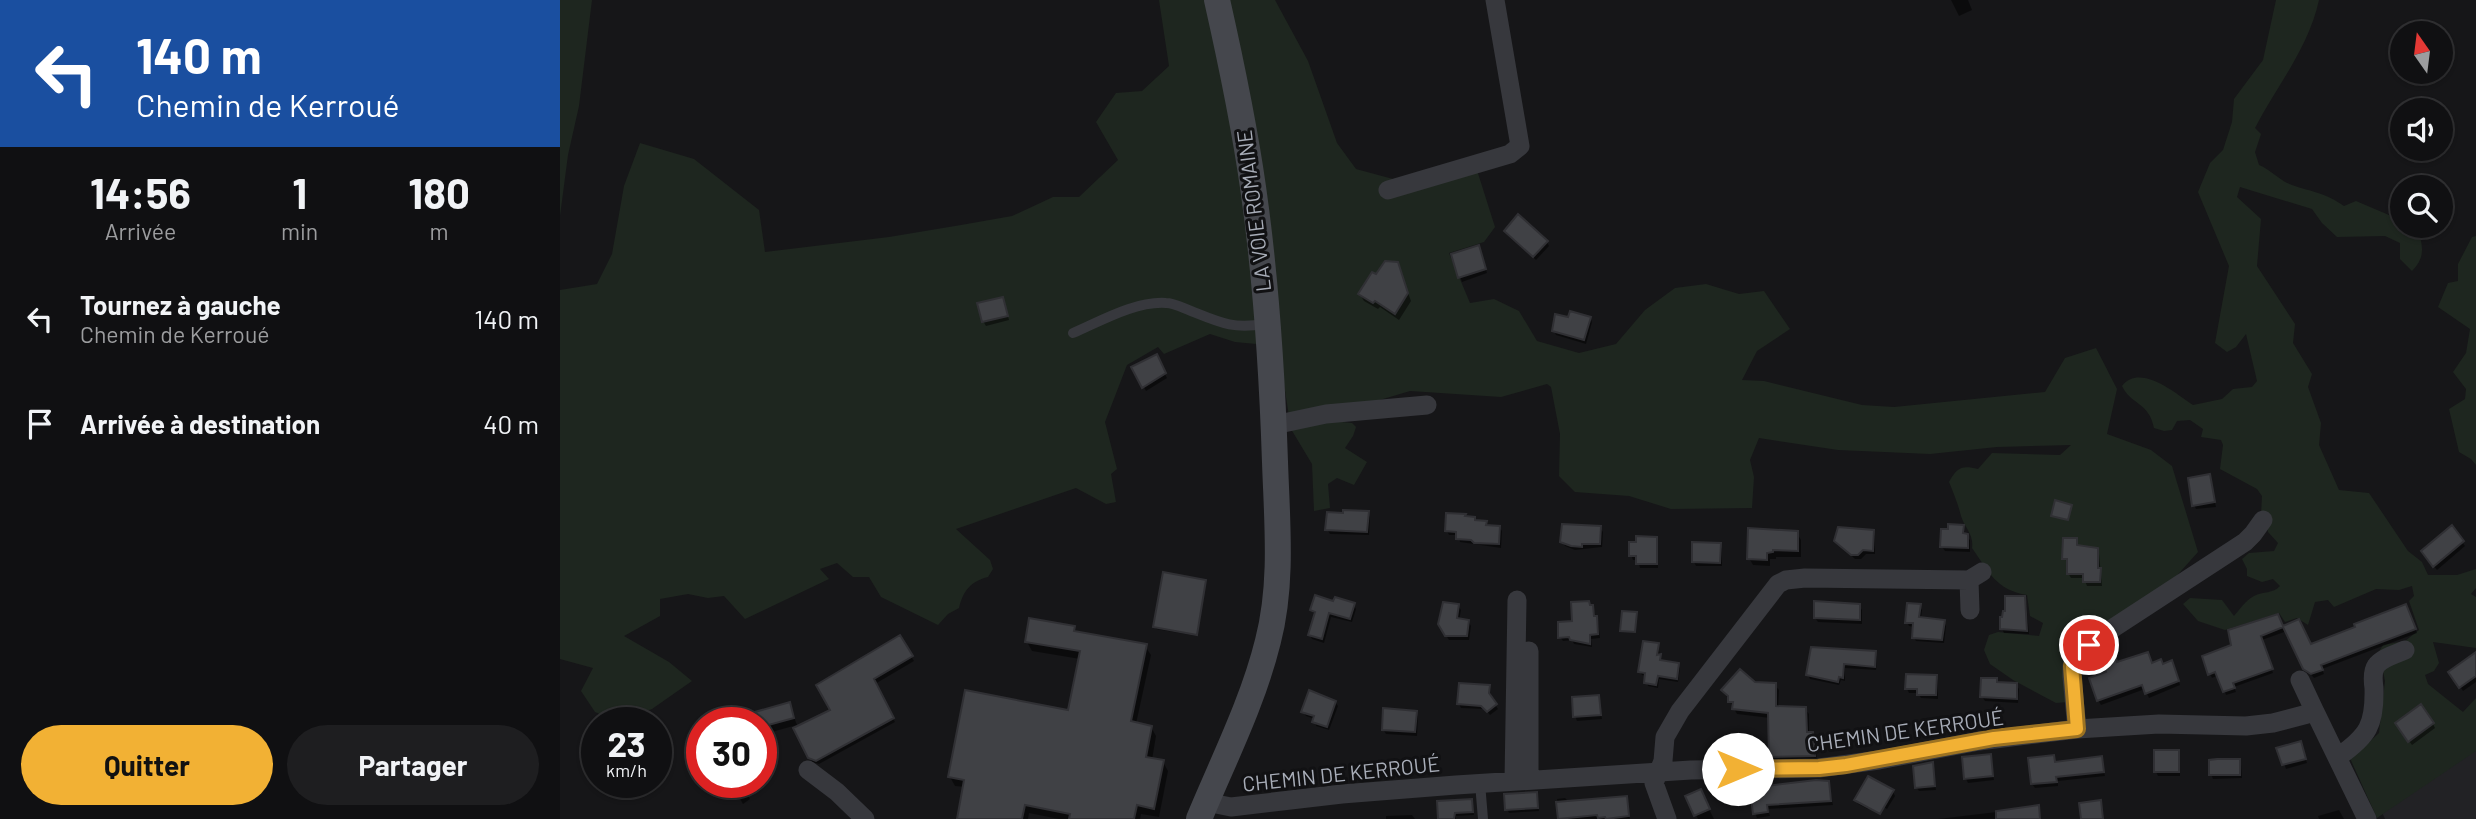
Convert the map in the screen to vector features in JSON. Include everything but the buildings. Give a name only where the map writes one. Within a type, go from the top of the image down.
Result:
[{"type":"street","name":"LA VOIE ROMAINE","points":[[1203,810],[1255,683],[1273,618],[1278,571],[1274,425],[1259,237],[1252,176],[1217,0]]},
{"type":"street","points":[[1388,190],[1510,154],[1520,146],[1495,0]]},
{"type":"street","points":[[1274,425],[1326,414],[1427,405]]},
{"type":"street","points":[[2077,729],[2072,666],[2078,654],[2245,542],[2263,520]]},
{"type":"street","points":[[1667,819],[1654,787],[1656,773],[1663,761],[1665,737],[1680,711],[1778,584],[1786,580],[1805,578],[1976,576],[1970,610]]},
{"type":"street","points":[[1521,780],[1523,607]]},
{"type":"street","points":[[2338,757],[2366,734],[2371,724],[2374,670],[2377,663],[2405,650]]},
{"type":"street","points":[[2300,680],[2367,819]]},
{"type":"street","name":"CHEMIN DE KERROUÉ","points":[[1203,810],[1342,794],[1521,780],[1722,769],[1819,768],[1879,760],[1994,738],[2159,724],[2246,726],[2273,723],[2315,712]]},
{"type":"street","points":[[808,770],[837,792],[865,819]]},
{"type":"lane","points":[[1073,333],[1130,309],[1153,303],[1169,303],[1227,325],[1244,327],[1266,324]]},
{"type":"lane","points":[[1480,783],[1483,819]]},
{"type":"shaded area","points":[[560,0],[592,0],[579,106],[568,155],[560,216]]},
{"type":"shaded area","points":[[1159,0],[1275,0],[1308,61],[1337,143],[1356,169],[1393,179],[1476,167],[1495,227],[1484,242],[1449,253],[1470,303],[1494,299],[1519,311],[1537,341],[1579,353],[1616,344],[1645,310],[1675,288],[1706,284],[1739,294],[1764,291],[1790,329],[1757,351],[1742,380],[1764,381],[1862,405],[1894,407],[2045,392],[2065,358],[2096,348],[2117,389],[2107,434],[2151,450],[2172,466],[2198,552],[2164,590],[2085,645],[2068,702],[2056,703],[1990,664],[1984,650],[1989,635],[1998,632],[2039,636],[2043,623],[2030,616],[2027,595],[2016,593],[1994,579],[1972,548],[1970,535],[1949,482],[1960,469],[1978,469],[1992,453],[2060,455],[2071,445],[1997,447],[1930,454],[1838,450],[1759,438],[1750,460],[1754,477],[1752,508],[1671,509],[1629,496],[1575,492],[1559,476],[1560,434],[1551,387],[1547,384],[1501,397],[1410,391],[1363,405],[1342,422],[1352,423],[1356,427],[1345,448],[1367,462],[1354,485],[1337,478],[1328,484],[1330,508],[1314,511],[1312,464],[1291,429],[1278,346],[1235,342],[1210,334],[1164,354],[1158,347],[1127,365],[1105,422],[1117,469],[1111,474],[1116,502],[1106,504],[1076,488],[956,529],[990,560],[993,569],[988,577],[969,588],[959,608],[948,614],[938,625],[881,597],[869,577],[853,577],[837,563],[820,569],[829,579],[745,619],[724,596],[708,598],[688,594],[660,599],[660,616],[624,636],[669,662],[692,681],[655,707],[592,707],[581,691],[593,668],[560,659],[560,290],[597,284],[612,254],[624,186],[640,143],[694,159],[759,210],[765,252],[889,237],[1012,216],[1053,197],[1079,197],[1118,160],[1096,122],[1116,93],[1142,91],[1169,66]]},
{"type":"shaded area","points":[[2276,0],[2319,0],[2300,50],[2255,128],[2261,134],[2255,152],[2259,165],[2288,183],[2325,195],[2344,206],[2356,201],[2390,215],[2390,238],[2420,238],[2422,245],[2420,261],[2412,271],[2400,259],[2400,243],[2385,236],[2337,237],[2312,209],[2240,187],[2237,197],[2261,219],[2257,266],[2295,324],[2293,343],[2312,374],[2308,387],[2321,423],[2319,445],[2339,490],[2369,493],[2408,551],[2422,562],[2428,575],[2457,575],[2476,569],[2476,588],[2471,594],[2476,597],[2476,648],[2433,642],[2439,663],[2434,671],[2425,675],[2428,684],[2463,712],[2476,698],[2476,751],[2377,818],[2349,756],[2379,733],[2385,681],[2383,671],[2375,658],[2383,645],[2405,641],[2419,630],[2409,601],[2414,596],[2412,586],[2399,590],[2376,589],[2334,607],[2328,600],[2315,602],[2308,625],[2297,618],[2285,622],[2279,613],[2225,630],[2198,621],[2183,604],[2190,598],[2222,600],[2234,616],[2257,594],[2280,586],[2273,579],[2262,582],[2247,576],[2242,559],[2249,553],[2274,551],[2278,543],[2268,532],[2261,515],[2262,496],[2257,489],[2220,469],[2223,445],[2221,440],[2201,437],[2203,429],[2190,420],[2177,421],[2172,430],[2154,428],[2148,413],[2122,386],[2129,380],[2148,379],[2193,405],[2222,399],[2233,389],[2252,387],[2257,381],[2246,334],[2236,347],[2227,352],[2215,343],[2229,266],[2198,192],[2210,163],[2223,150],[2232,122],[2234,99],[2263,60]]},
{"type":"shaded area","points":[[2476,236],[2476,465],[2459,452],[2449,409],[2465,399],[2466,389],[2453,372],[2466,353],[2470,329],[2438,307],[2448,283],[2458,281],[2458,264],[2472,237]]},
{"type":"shaded area","points":[[2476,743],[2476,819],[2385,819],[2381,810]]},
{"type":"route","points":[[1738,769],[1846,765],[1994,738],[2077,729],[2072,666],[2078,654],[2089,645]]}]
